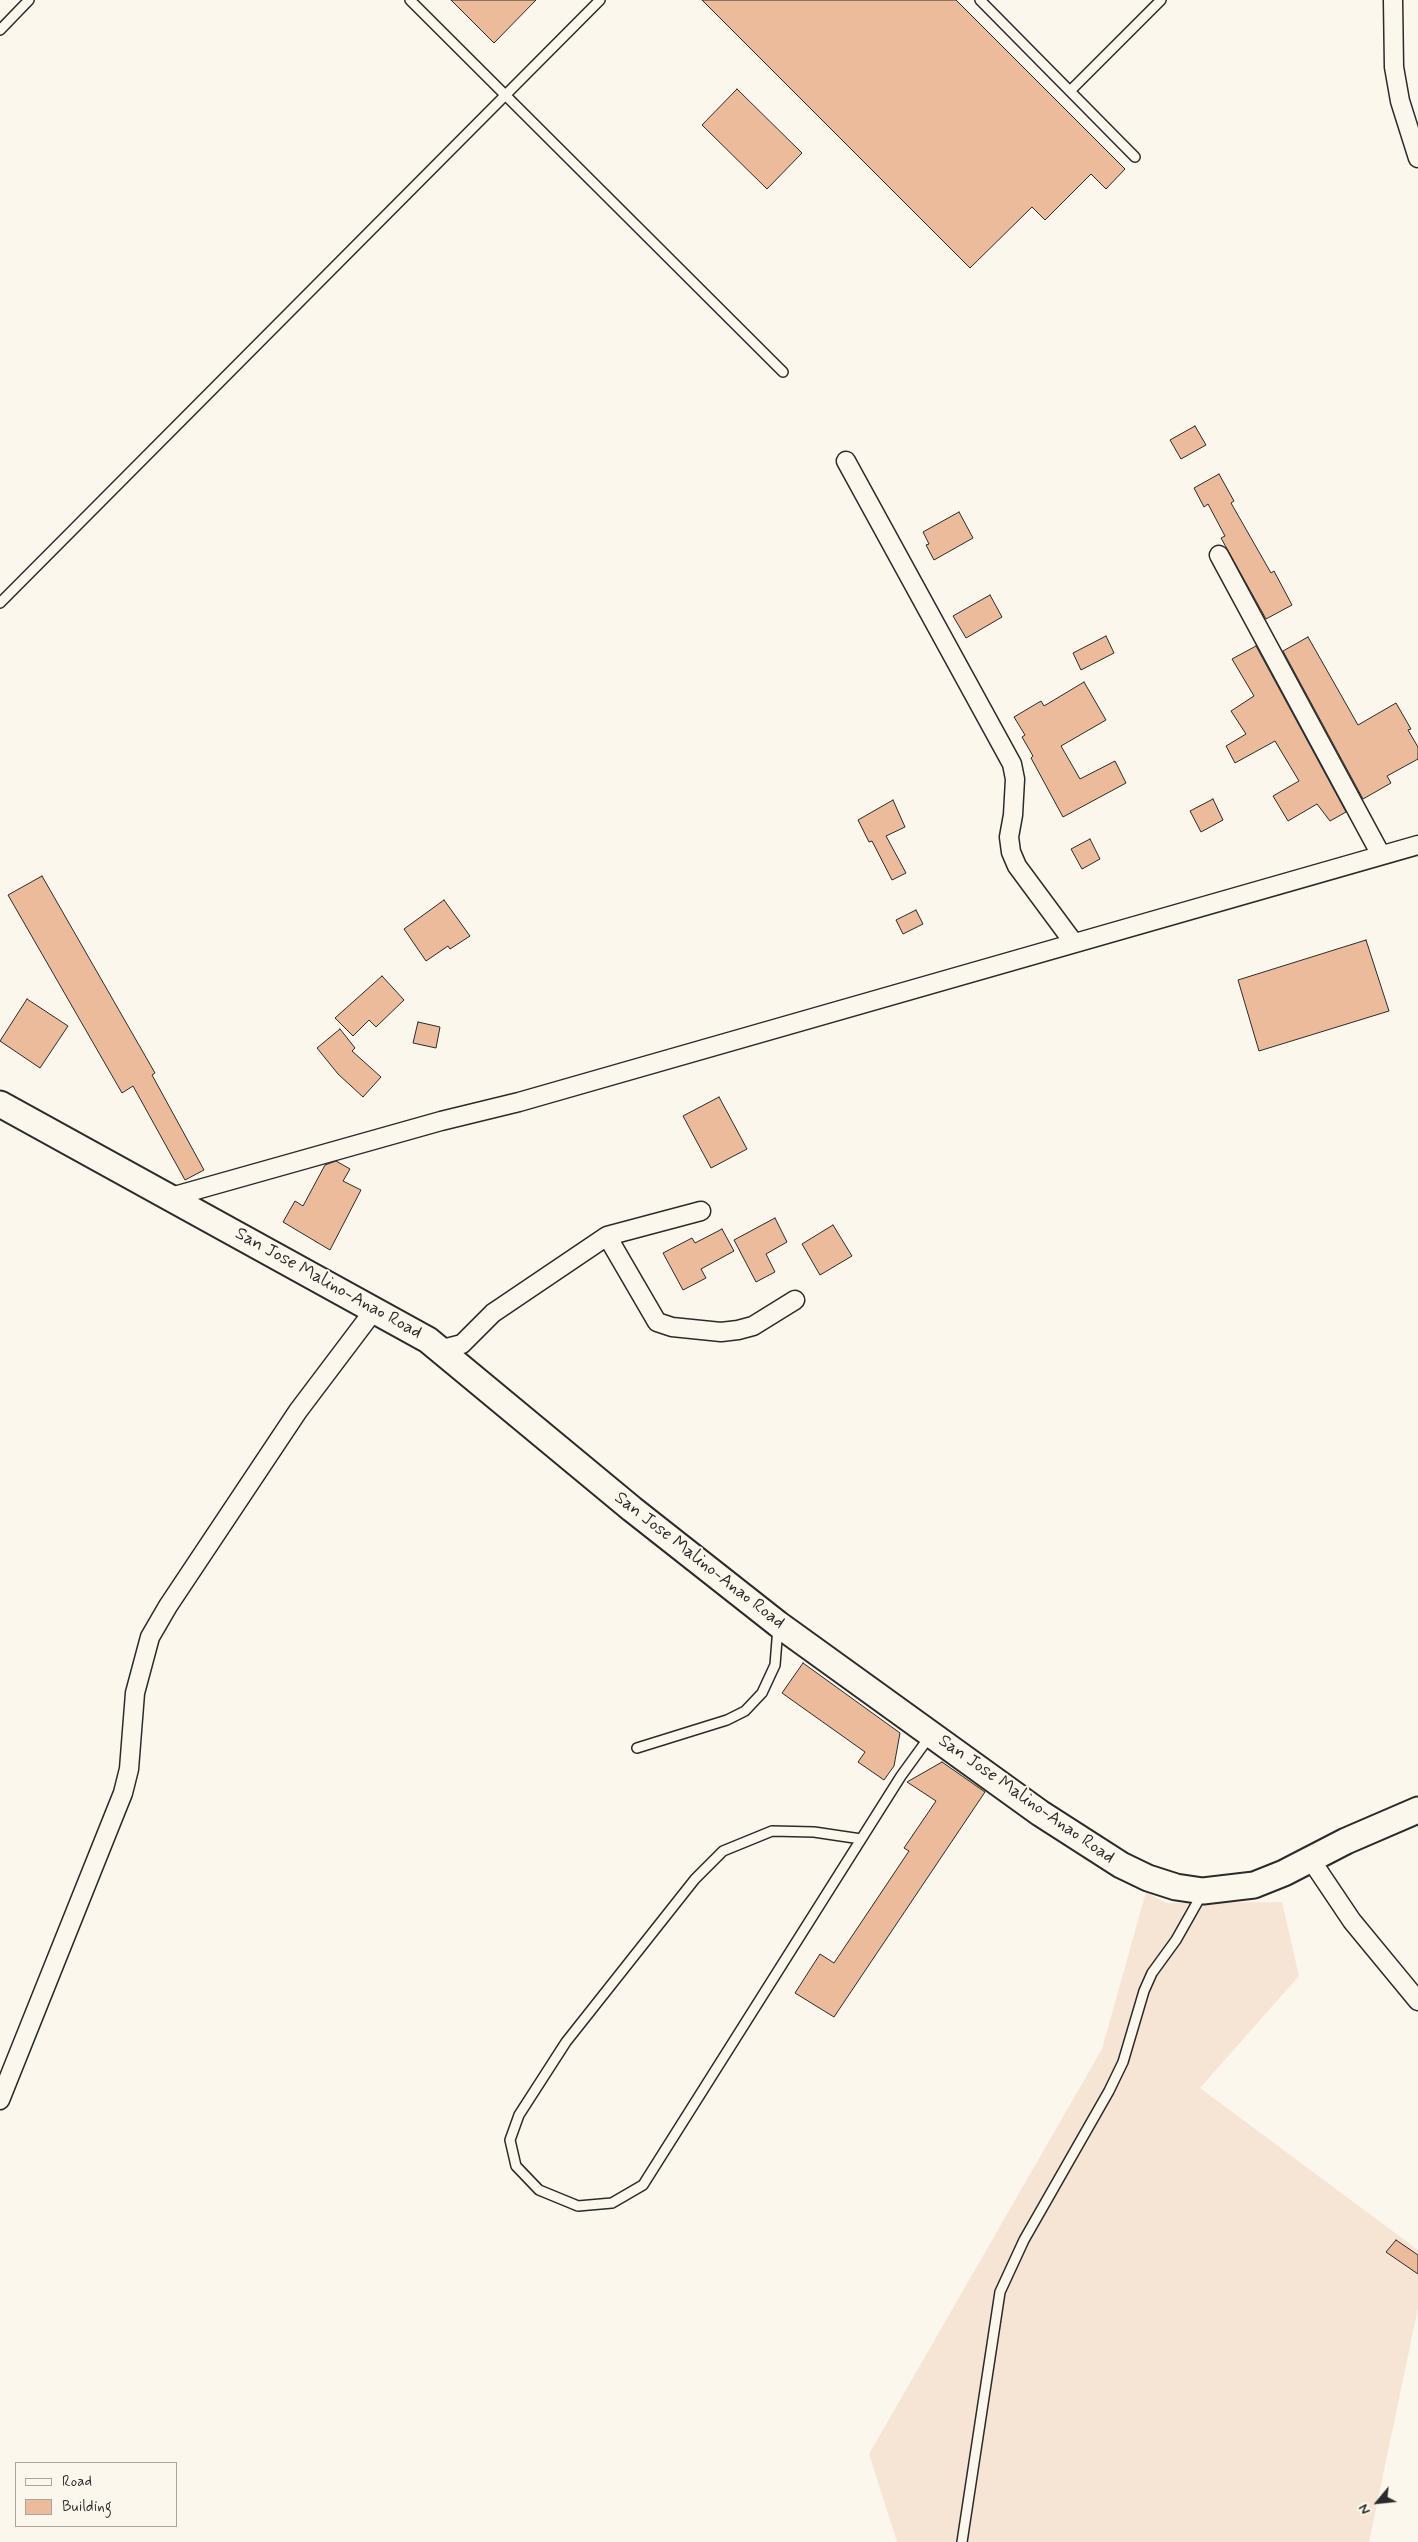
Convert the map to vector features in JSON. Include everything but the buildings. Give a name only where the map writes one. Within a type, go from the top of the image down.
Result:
[{"type":"main road","name":"San Jose Malino-Anao Road","points":[[0,1104],[375,1309],[428,1340],[632,1510],[778,1624],[1040,1813],[1121,1865],[1167,1884],[1203,1891],[1254,1885],[1418,1810]]},
{"type":"street","points":[[1393,0],[1394,67],[1400,101],[1418,158]]},
{"type":"street","points":[[846,461],[1012,764],[1015,779],[1013,815],[1009,837],[1011,852],[1017,866],[1074,944]]},
{"type":"street","points":[[1218,555],[1381,855]]},
{"type":"street","points":[[171,1198],[441,1121],[529,1099],[1418,844]]},
{"type":"street","points":[[439,1350],[462,1344],[493,1313],[608,1236],[701,1211]]},
{"type":"street","points":[[608,1236],[657,1322],[672,1327],[721,1332],[738,1330],[753,1326],[794,1300]]},
{"type":"street","points":[[0,2100],[123,1793],[129,1769],[136,1694],[150,1638],[168,1606],[298,1411],[375,1309]]},
{"type":"street","points":[[1311,1860],[1352,1921],[1418,2001]]},
{"type":"lane","points":[[0,30],[29,0]]},
{"type":"lane","points":[[410,0],[783,372]]},
{"type":"lane","points":[[0,603],[600,0]]},
{"type":"lane","points":[[980,0],[1135,157]]},
{"type":"lane","points":[[1070,91],[1161,0]]},
{"type":"lane","points":[[637,1748],[727,1720],[745,1710],[762,1693],[775,1665],[778,1624]]},
{"type":"lane","points":[[861,1839],[814,1832],[772,1831],[723,1851],[695,1879],[566,2042],[519,2115],[510,2140],[516,2166],[539,2190],[578,2206],[612,2204],[643,2185],[901,1776],[931,1734]]},
{"type":"lane","points":[[962,2542],[1000,2292],[1024,2240],[1113,2084],[1123,2062],[1144,1991],[1152,1973],[1176,1940],[1203,1891]]},
{"type":"shaded area","points":[[1146,1892],[1166,1903],[1282,1902],[1299,1976],[1200,2088],[1418,2250],[1418,2308],[1369,2542],[897,2542],[869,2454],[1102,2049]]}]
